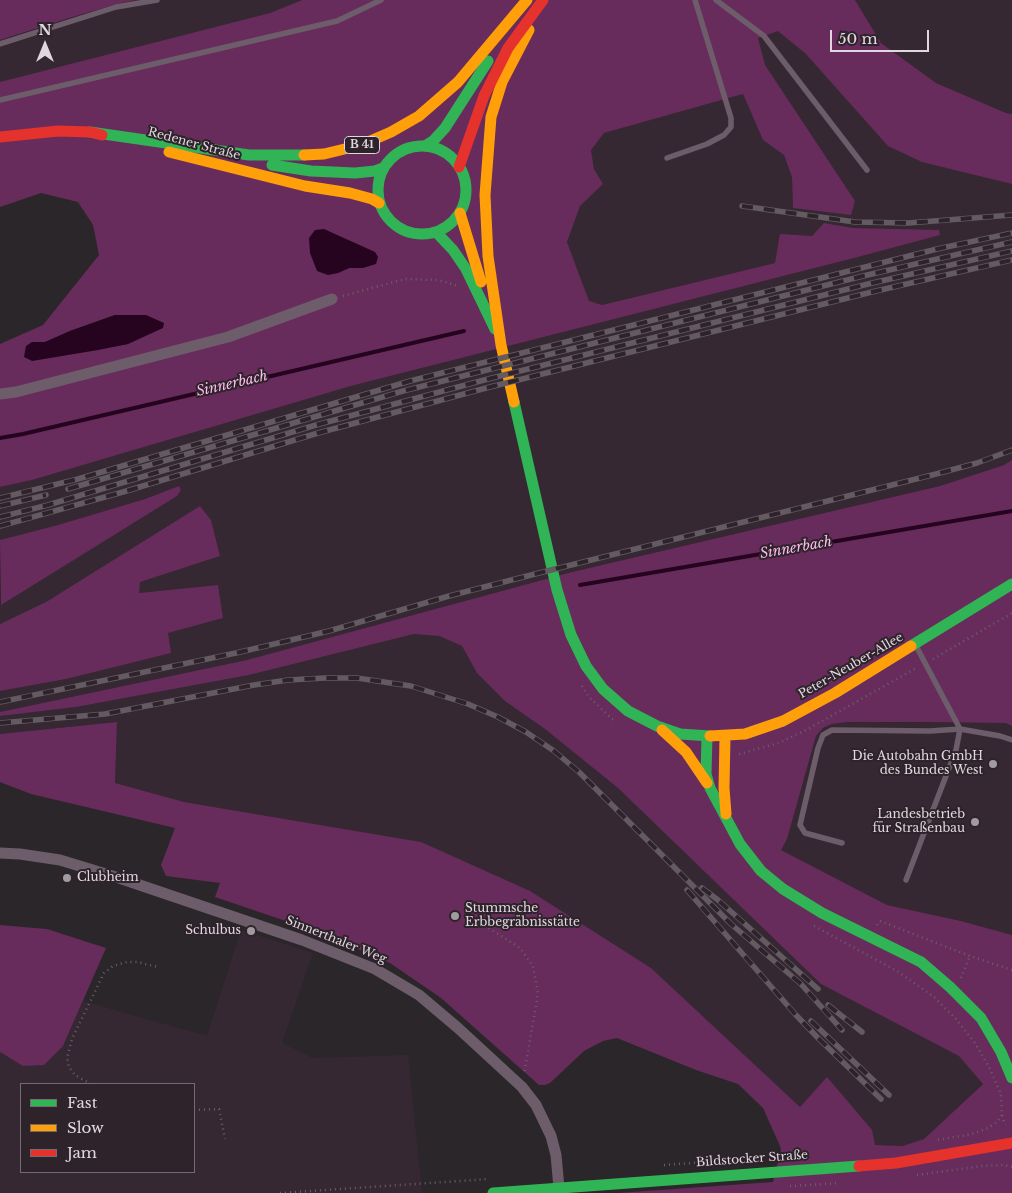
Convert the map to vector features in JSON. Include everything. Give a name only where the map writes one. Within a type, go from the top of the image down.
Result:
[{"type":"main road","name":"B 41","points":[[90,132],[249,155],[287,156],[324,154],[362,145],[391,132],[419,116],[458,82],[528,0]]},
{"type":"main road","name":"B 41","points":[[379,203],[377,188],[383,168],[398,153],[410,147],[425,146],[434,141],[445,128],[528,0]]},
{"type":"main road","points":[[460,166],[484,96],[508,48],[544,0]]},
{"type":"main road","points":[[544,0],[502,82],[491,117],[485,195],[488,256],[501,345],[570,635],[586,666],[603,689],[628,711],[657,726],[680,734],[707,736],[706,774],[710,788]]},
{"type":"main road","name":"Redener Straße","points":[[0,136],[58,131],[90,132],[306,186],[350,193],[379,203]]},
{"type":"main road","points":[[141,138],[231,158],[311,171],[355,173],[375,171],[383,168]]},
{"type":"main road","points":[[379,203],[383,212],[393,224],[405,231],[417,234],[436,232],[450,225],[460,213],[466,191],[465,178],[460,166],[440,150],[425,146]]},
{"type":"main road","points":[[460,213],[487,298],[491,319]]},
{"type":"main road","points":[[436,232],[453,250],[466,269],[475,291],[491,319],[501,345]]},
{"type":"main road","name":"Peter-Neuber-Allee","points":[[707,736],[745,734],[783,720],[835,693],[999,592],[1012,586]]},
{"type":"main road","points":[[657,726],[686,752],[710,788],[740,844],[761,870],[783,889],[822,913],[921,962],[956,992],[981,1018],[1001,1052],[1012,1078]]},
{"type":"main road","points":[[724,736],[724,788],[727,819]]},
{"type":"main road","name":"Bildstocker Straße","points":[[493,1193],[896,1163],[1012,1144]]},
{"type":"street","points":[[0,394],[16,392],[228,337],[332,299]]},
{"type":"street","name":"Sinnerthaler Weg","points":[[0,853],[60,860],[302,940],[375,970],[419,995],[522,1087],[536,1105],[551,1136],[556,1155],[559,1188]]},
{"type":"lane","points":[[0,44],[116,7],[157,0]]},
{"type":"lane","points":[[0,100],[337,21],[381,0]]},
{"type":"lane","points":[[667,158],[707,144],[724,135],[731,127],[731,118],[694,0]]},
{"type":"lane","points":[[716,0],[764,36],[866,170]]},
{"type":"lane","points":[[906,880],[956,750],[960,729],[916,644]]},
{"type":"lane","points":[[842,843],[805,833],[800,825],[818,748],[823,736],[832,730],[930,731],[960,729],[1012,740]]},
{"type":"path","points":[[332,299],[405,279],[438,280],[465,289]]},
{"type":"path","points":[[733,757],[742,752],[779,743],[808,729],[1012,612]]},
{"type":"path","points":[[476,920],[520,948],[533,966],[538,994],[522,1087]]},
{"type":"path","points":[[868,936],[880,921],[1012,970]]},
{"type":"path","points":[[956,992],[970,956]]},
{"type":"path","points":[[89,1083],[75,1075],[69,1067],[67,1058],[72,1039],[104,973],[113,966],[127,962],[158,967]]},
{"type":"path","points":[[195,1110],[219,1109],[225,1139]]},
{"type":"path","points":[[932,1141],[972,1134],[996,1123],[1002,1115]]},
{"type":"path","points":[[655,1166],[761,1158]]},
{"type":"path","points":[[280,1193],[489,1179]]},
{"type":"shaded area","points":[[0,0],[136,0],[69,18],[0,40]]},
{"type":"shaded area","points":[[136,0],[302,0],[270,13],[0,82],[0,40],[69,18]]},
{"type":"shaded area","points":[[302,0],[855,0],[881,43],[936,83],[1012,114],[1012,184],[922,162],[888,146],[806,54],[778,31],[758,38],[765,65],[855,201],[851,215],[793,208],[792,177],[784,155],[763,140],[743,94],[604,133],[591,150],[594,169],[603,184],[580,206],[567,242],[589,301],[602,305],[775,263],[780,234],[812,236],[824,223],[853,228],[939,230],[940,235],[351,386],[32,480],[0,487],[0,344],[43,325],[99,255],[93,225],[78,202],[41,193],[0,207],[0,82],[270,13]],"holes":[[[309,238],[363,268],[349,268],[338,273]],[[115,315],[128,344],[32,360],[25,357],[32,342],[45,342]]]},
{"type":"shaded area","points":[[855,0],[1012,0],[1012,114],[936,83],[881,43]]},
{"type":"shaded area","points":[[778,30],[806,54],[984,177],[1012,184],[1012,460],[1004,465],[940,486],[572,572],[247,660],[0,712],[0,691],[66,679],[168,633],[223,618],[218,585],[139,593],[139,582],[220,556],[211,520],[200,506],[46,602],[0,624],[0,604],[177,496],[181,490],[179,486],[145,499],[0,540],[0,487],[32,480],[351,386],[854,258],[878,229],[853,228],[824,223],[812,236],[775,263],[601,305],[589,301],[567,242],[580,206],[603,184],[594,169],[591,150],[604,133],[743,94],[763,140],[784,155],[792,177],[793,208],[855,201],[764,65],[758,38]]},
{"type":"shaded area","points":[[324,229],[375,252],[378,257],[376,264],[363,268],[349,268],[328,275],[317,271],[310,253],[309,238],[315,230]]},
{"type":"shaded area","points":[[115,315],[146,315],[164,323],[163,328],[128,344],[32,361],[24,357],[26,346],[32,342],[45,342]]},
{"type":"shaded area","points":[[1012,460],[1012,726],[1006,723],[848,722],[832,724],[823,728],[816,736],[787,839],[781,850],[887,905],[961,921],[1012,935],[1012,1193],[618,1193],[773,1182],[781,1150],[780,1146],[763,1108],[738,1084],[696,1070],[617,1038],[603,1041],[584,1051],[550,1083],[539,1085],[441,998],[390,963],[324,934],[215,897],[220,883],[166,876],[161,865],[175,828],[31,794],[0,782],[0,734],[117,722],[115,783],[184,802],[421,842],[530,891],[651,968],[800,1107],[827,1077],[872,1130],[875,1145],[903,1146],[924,1139],[983,1084],[959,1056],[821,984],[618,788],[545,729],[505,701],[477,673],[462,646],[439,636],[414,634],[249,675],[76,707],[0,716],[0,712],[247,660],[572,572],[940,486],[1004,465]]},
{"type":"shaded area","points":[[179,486],[181,490],[177,496],[1,605],[0,540],[145,499]]},
{"type":"shaded area","points":[[200,506],[211,520],[220,556],[140,582],[139,593],[218,585],[223,618],[168,633],[171,653],[66,679],[0,691],[0,624],[46,602]]},
{"type":"shaded area","points":[[414,634],[439,636],[462,646],[477,673],[505,700],[545,729],[618,788],[821,984],[959,1055],[983,1083],[924,1139],[903,1146],[875,1145],[827,1077],[800,1107],[651,968],[421,842],[184,802],[115,783],[117,722],[0,734],[0,716],[76,707],[249,675]]},
{"type":"shaded area","points":[[848,722],[1006,723],[1012,726],[1012,935],[961,921],[887,905],[781,850],[787,839],[816,736],[823,728],[832,724]]},
{"type":"shaded area","points":[[0,925],[47,929],[106,948],[63,1046],[44,1065],[23,1066],[0,1052]]},
{"type":"shaded area","points":[[241,930],[313,953],[282,1043],[313,1058],[408,1055],[422,1193],[0,1193],[0,1052],[23,1066],[63,1046],[83,1001],[207,1036]]},
{"type":"waterway","name":"Sinnerbach","points":[[0,438],[464,331]]},
{"type":"waterway","name":"Sinnerbach","points":[[580,585],[1012,511]]},
{"type":"railway","points":[[742,206],[855,222],[908,223],[1012,215]]},
{"type":"railway","points":[[0,498],[78,479],[410,381],[937,249],[1012,233]]},
{"type":"railway","points":[[68,489],[403,391],[863,276],[1012,242]]},
{"type":"railway","points":[[0,517],[48,505],[316,425],[488,379],[868,284],[1012,251]]},
{"type":"railway","points":[[0,526],[123,492],[318,433],[490,387],[876,291],[1012,260]]},
{"type":"railway","points":[[0,702],[236,653],[329,631],[449,596],[936,474],[977,463],[1012,450]]},
{"type":"railway","points":[[0,506],[46,495]]},
{"type":"railway","points":[[0,723],[105,714],[254,685],[288,680],[325,678],[357,678],[411,686],[468,704],[526,732],[554,751],[579,772],[731,924],[801,984],[842,1030]]},
{"type":"railway","points":[[702,888],[818,989]]},
{"type":"railway","points":[[687,890],[795,1014],[881,1099]]},
{"type":"railway","points":[[828,1005],[862,1032]]},
{"type":"railway","points":[[811,1021],[889,1095]]},
{"type":"traffic: fast","points":[[425,146],[433,141],[445,128],[488,61]]},
{"type":"traffic: fast","points":[[90,132],[249,155],[304,155]]},
{"type":"traffic: fast","points":[[422,146],[439,149],[447,153],[459,165],[463,173],[466,190],[463,207],[459,215],[447,227],[439,231],[422,234],[405,231],[397,227],[385,215],[381,207],[378,190],[381,173],[385,165],[397,153],[405,149],[422,146]]},
{"type":"traffic: fast","points":[[272,165],[311,171],[355,173],[375,171],[383,168]]},
{"type":"traffic: fast","points":[[436,232],[453,250],[466,269],[495,329]]},
{"type":"traffic: fast","points":[[514,402],[557,590],[571,635],[586,666],[603,689],[628,711],[657,726],[680,734],[710,736]]},
{"type":"traffic: fast","points":[[911,646],[1012,584]]},
{"type":"traffic: fast","points":[[707,736],[706,774],[710,788],[740,844],[761,871],[783,889],[822,913],[921,962],[950,987],[981,1018],[1001,1052],[1012,1078]]},
{"type":"traffic: fast","points":[[493,1193],[859,1166]]},
{"type":"traffic: slow","points":[[304,155],[324,154],[361,145],[391,132],[419,116],[458,82],[527,0]]},
{"type":"traffic: slow","points":[[514,402],[501,345],[488,256],[485,195],[491,117],[502,82],[529,30]]},
{"type":"traffic: slow","points":[[169,152],[305,186],[350,193],[379,203]]},
{"type":"traffic: slow","points":[[460,213],[481,282]]},
{"type":"traffic: slow","points":[[710,736],[745,734],[783,721],[835,693],[911,646]]},
{"type":"traffic: slow","points":[[662,730],[686,752],[707,783]]},
{"type":"traffic: slow","points":[[725,736],[724,788],[726,814]]},
{"type":"traffic: jam","points":[[459,167],[484,96],[508,48],[543,0]]},
{"type":"traffic: jam","points":[[0,137],[58,131],[90,132],[102,135]]},
{"type":"traffic: jam","points":[[859,1166],[896,1163],[1012,1143]]},
{"type":"place","name":"Die Autobahn GmbH des Bundes West","points":[[993,764]]},
{"type":"place","name":"Landesbetrieb für Straßenbau","points":[[975,822]]},
{"type":"place","name":"Clubheim","points":[[67,878]]},
{"type":"place","name":"Stummsche Erbbegräbnisstätte","points":[[455,916]]},
{"type":"place","name":"Schulbus","points":[[251,931]]}]
